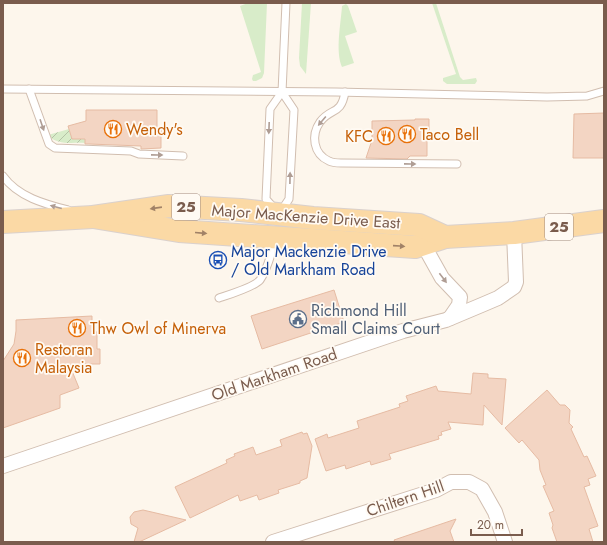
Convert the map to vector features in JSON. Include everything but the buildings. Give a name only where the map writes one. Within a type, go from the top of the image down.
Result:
[{"type":"main road","name":"Major MacKenzie Drive East","points":[[3,222],[94,217],[169,206],[241,210],[278,226],[415,247],[445,237],[514,233],[604,221]]},
{"type":"main road","name":"Major MacKenzie Drive East","points":[[278,226],[314,218],[419,224],[445,237]]},
{"type":"street","name":"Old Markham Road","points":[[3,466],[403,331],[450,318],[498,298],[514,287],[516,282],[514,233]]},
{"type":"street","points":[[423,244],[442,278],[460,297],[460,305],[450,318]]},
{"type":"street","name":"Chiltern Hill","points":[[273,542],[436,490],[451,482],[469,482],[482,489],[495,512],[505,542]]},
{"type":"lane","points":[[278,226],[266,199],[270,109],[282,92],[286,3]]},
{"type":"lane","points":[[3,89],[345,92],[547,97],[586,96],[604,91]]},
{"type":"lane","points":[[29,89],[49,144],[55,148],[131,151],[139,154],[183,156]]},
{"type":"lane","points":[[219,298],[241,290],[259,281],[264,272],[278,226],[289,199],[294,110],[282,92]]},
{"type":"lane","points":[[345,92],[343,102],[339,109],[325,117],[320,122],[314,134],[316,149],[319,154],[330,162],[457,164]]},
{"type":"lane","points":[[3,176],[22,193],[42,203],[94,217]]},
{"type":"green space","points":[[248,3],[267,3],[264,73],[262,78],[256,81],[253,81],[252,79],[253,75],[261,72],[240,6]]},
{"type":"green space","points":[[302,3],[311,3],[306,74],[300,66],[299,58]]},
{"type":"green space","points":[[432,3],[436,3],[460,77],[463,80],[476,78],[477,81],[475,84],[447,84],[443,81],[443,78],[456,74]]},
{"type":"green space","points":[[346,4],[357,32],[345,36],[354,63],[342,67],[339,53],[339,37],[342,6]]},
{"type":"green space","points":[[69,129],[72,139],[85,139],[85,143],[60,142],[48,135]]},
{"type":"place","name":"Wendy's","points":[[113,129]]},
{"type":"place","name":"Taco Bell","points":[[407,134]]},
{"type":"place","name":"KFC","points":[[386,136]]},
{"type":"place","name":"Major Mackenzie Drive / Old Markham Road","points":[[218,260]]},
{"type":"place","name":"Richmond Hill Small Claims Court","points":[[298,319]]},
{"type":"place","name":"Thw Owl of Minerva","points":[[77,328]]},
{"type":"place","name":"Restoran Malaysia","points":[[22,358]]}]
